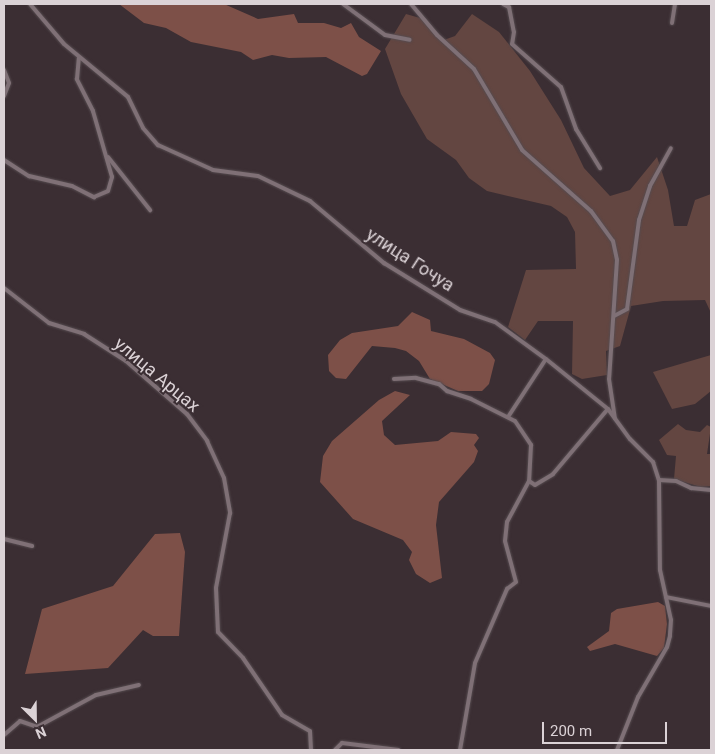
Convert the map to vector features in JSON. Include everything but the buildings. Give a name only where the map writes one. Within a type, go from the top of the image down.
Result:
[{"type":"street","name":"улица Гочуа","points":[[30,4],[79,58],[128,97],[143,128],[164,148],[213,170],[258,176],[310,200],[377,259],[460,310],[495,322],[546,359],[608,409],[616,421],[653,462],[658,480]]},
{"type":"street","points":[[343,4],[385,35],[410,40]]},
{"type":"street","points":[[411,4],[437,35],[474,69],[522,150],[592,211],[608,231],[617,260],[609,380],[616,421]]},
{"type":"street","points":[[503,4],[511,5],[514,32],[512,44],[561,87],[576,129],[600,168]]},
{"type":"street","points":[[672,23],[675,4]]},
{"type":"street","points":[[4,160],[29,176],[72,186],[94,197],[101,196],[112,184],[107,155],[93,111],[77,78],[79,58]]},
{"type":"street","points":[[4,70],[9,83],[4,96]]},
{"type":"street","points":[[614,316],[627,309],[639,220],[650,186],[671,148]]},
{"type":"street","points":[[107,155],[150,210]]},
{"type":"street","name":"улица Арцах","points":[[4,288],[6,294],[49,323],[84,334],[126,362],[187,414],[207,441],[224,478],[230,513],[216,588],[218,632],[243,658],[282,715],[310,731],[311,750]]},
{"type":"street","points":[[508,417],[546,359]]},
{"type":"street","points":[[394,379],[416,378],[439,384],[446,391],[508,417],[519,426],[531,445],[529,481],[507,522],[505,541],[516,582],[507,589],[475,663],[460,750]]},
{"type":"street","points":[[529,481],[535,485],[553,474],[608,409]]},
{"type":"street","points":[[617,750],[638,697],[667,646],[670,620],[660,570],[658,480],[676,481],[691,488],[711,490]]},
{"type":"street","points":[[4,539],[32,546]]},
{"type":"street","points":[[666,597],[711,606]]},
{"type":"street","points":[[4,735],[20,721],[37,727],[96,695],[139,685]]},
{"type":"street","points":[[335,750],[342,743],[399,750]]},
{"type":"shaded area","points":[[119,4],[224,4],[258,19],[294,14],[298,23],[324,23],[341,28],[351,23],[359,37],[381,51],[367,74],[362,76],[326,57],[289,58],[272,55],[253,60],[241,52],[191,42],[166,28],[144,23]]},
{"type":"shaded area","points":[[406,14],[420,18],[441,41],[455,36],[472,14],[499,32],[530,71],[561,120],[584,168],[610,196],[630,190],[657,157],[668,190],[674,226],[687,226],[695,200],[711,194],[711,313],[705,300],[663,301],[631,306],[620,346],[606,351],[607,375],[582,379],[572,374],[573,321],[538,321],[525,340],[508,327],[526,270],[576,269],[575,232],[567,217],[551,206],[487,191],[469,178],[456,160],[427,139],[401,94],[385,49]]},
{"type":"shaded area","points":[[412,312],[430,320],[431,331],[464,339],[490,353],[495,360],[489,384],[482,391],[458,391],[430,379],[419,361],[406,351],[395,348],[372,346],[346,379],[336,378],[329,371],[328,355],[340,340],[352,333],[398,326]]},
{"type":"shaded area","points":[[711,355],[711,391],[695,404],[672,409],[653,372]]},
{"type":"shaded area","points":[[395,391],[410,395],[382,421],[384,435],[395,445],[438,441],[451,432],[476,434],[479,438],[474,445],[478,451],[474,462],[439,502],[436,525],[442,578],[430,583],[416,574],[409,560],[412,552],[403,540],[353,519],[320,482],[323,456],[332,441],[379,400]]},
{"type":"shaded area","points":[[678,424],[686,430],[700,432],[707,425],[711,427],[707,454],[711,454],[711,486],[701,487],[674,479],[676,456],[667,455],[659,440]]},
{"type":"shaded area","points":[[180,533],[185,552],[179,636],[153,636],[143,630],[108,668],[25,674],[42,609],[113,586],[155,534]]},
{"type":"shaded area","points":[[658,602],[665,606],[667,624],[664,648],[657,656],[615,644],[590,651],[587,647],[609,631],[611,613],[617,609]]}]
